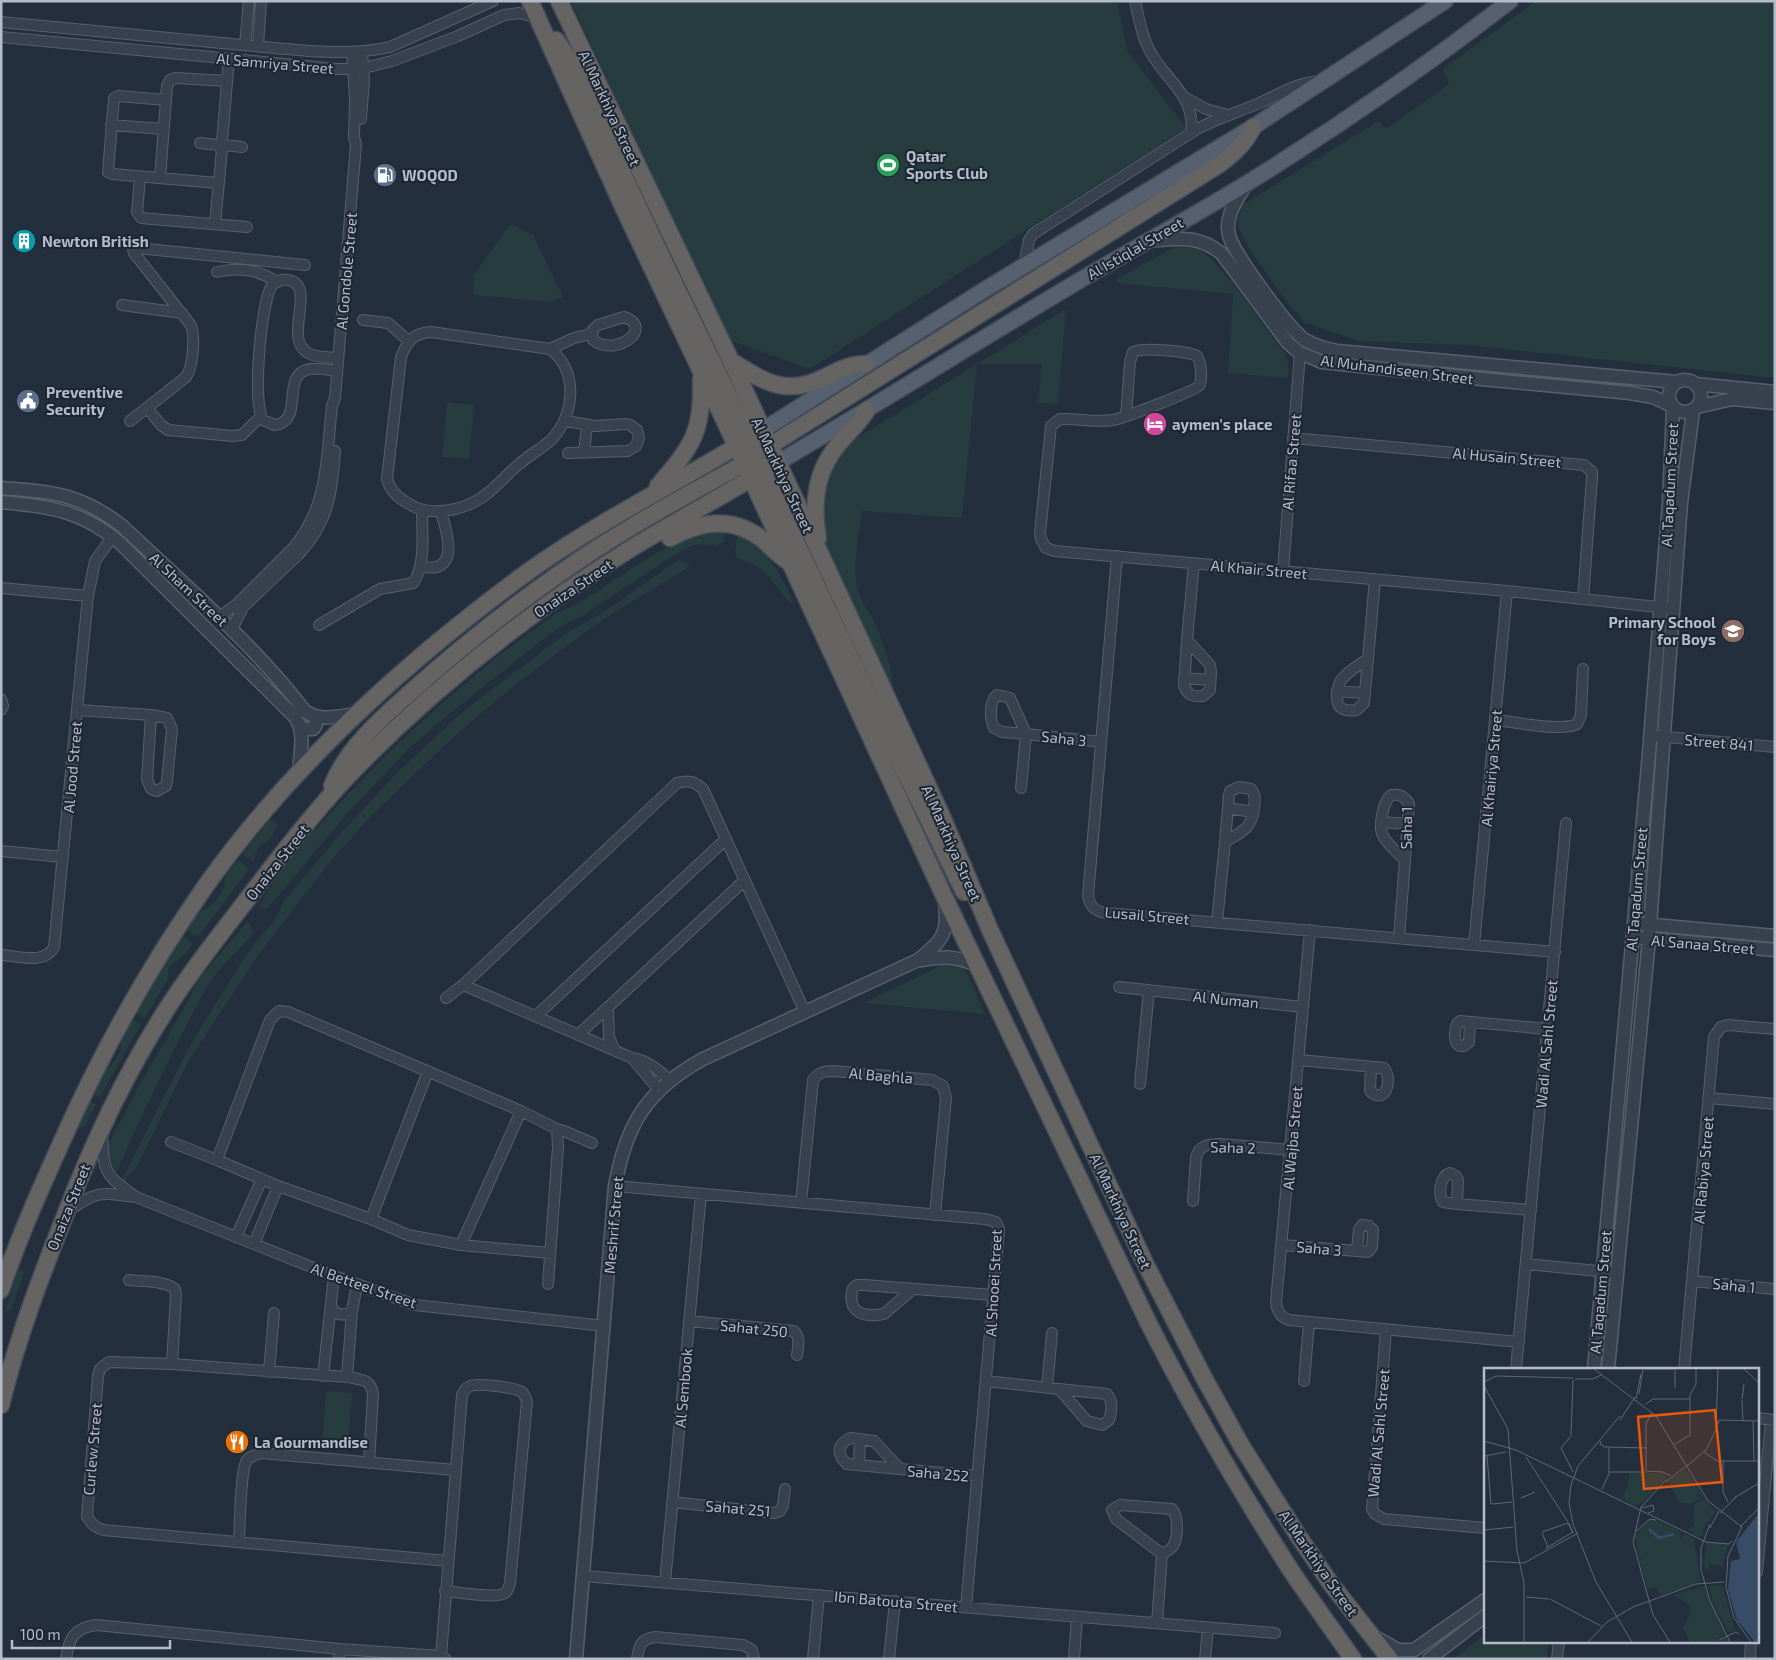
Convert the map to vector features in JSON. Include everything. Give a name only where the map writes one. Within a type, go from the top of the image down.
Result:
[{"type":"highway","name":"Al Markhiya Street","points":[[530,1],[624,209],[701,372],[757,455],[822,560],[941,814],[990,930],[1146,1263],[1203,1376],[1241,1445],[1297,1534],[1331,1584],[1390,1659]]},
{"type":"highway","name":"Al Markhiya Street","points":[[559,1],[731,361],[757,455],[790,562],[944,896],[1172,1368],[1216,1448],[1281,1554],[1353,1659]]},
{"type":"highway","points":[[541,25],[568,57],[946,858],[967,899],[990,930]]},
{"type":"highway","points":[[331,796],[337,775],[352,751],[396,706],[484,629],[523,600],[600,547],[757,455],[1220,164],[1237,151],[1247,139],[1253,127]]},
{"type":"highway","points":[[731,361],[768,383],[794,387],[813,383],[846,366],[866,364]]},
{"type":"highway","points":[[650,496],[680,461],[697,429],[702,401],[701,372]]},
{"type":"highway","points":[[822,560],[814,508],[818,481],[836,446],[855,427],[867,410]]},
{"type":"highway","name":"Onaiza Street","points":[[2,1283],[75,1112],[141,985],[208,882],[259,817],[299,772],[355,714],[426,653],[532,569],[650,496],[757,455]]},
{"type":"highway","name":"Onaiza Street","points":[[1,1405],[43,1270],[102,1126],[145,1045],[170,1004],[290,843],[349,775],[472,662],[538,611],[628,550],[757,455]]},
{"type":"highway","points":[[628,550],[656,545],[692,526],[717,523],[737,526],[753,533],[790,562]]},
{"type":"main road","points":[[757,455],[866,364],[1024,265],[1253,127],[1445,1]]},
{"type":"main road","name":"Al Istiqlal Street","points":[[757,455],[867,410],[957,353],[1248,183],[1387,92],[1460,40],[1510,1]]},
{"type":"street","points":[[245,45],[249,1]]},
{"type":"street","points":[[258,46],[261,1]]},
{"type":"street","name":"Al Samriya Street","points":[[1,22],[245,45],[357,52],[390,47],[492,1]]},
{"type":"street","points":[[1135,1],[1144,38],[1151,54],[1184,97],[1192,115],[1191,134]]},
{"type":"street","name":"Al Samriya Street","points":[[1,37],[337,69],[379,66],[421,51],[504,15],[519,13],[541,25]]},
{"type":"street","name":"Al Gondole Street","points":[[219,617],[237,604],[294,548],[311,522],[322,494],[335,398],[356,144],[354,133],[359,68],[357,52]]},
{"type":"street","points":[[215,224],[229,59]]},
{"type":"street","points":[[160,178],[168,82],[174,78],[227,81]]},
{"type":"street","points":[[1024,265],[1032,234],[1191,134],[1214,120],[1300,84],[1325,80]]},
{"type":"street","points":[[166,100],[116,96],[113,100],[108,172],[112,174],[218,183]]},
{"type":"street","points":[[1184,97],[1206,109],[1227,115]]},
{"type":"street","points":[[111,125],[164,129]]},
{"type":"street","points":[[200,143],[242,147]]},
{"type":"street","points":[[140,176],[137,212],[140,217],[247,227]]},
{"type":"street","name":"Al Muhandiseen Street","points":[[1248,183],[1230,212],[1228,223],[1232,244],[1247,269],[1286,320],[1304,339],[1314,345],[1337,351],[1676,382]]},
{"type":"street","name":"Al Muhandiseen Street","points":[[1145,242],[1186,239],[1199,240],[1211,245],[1222,254],[1283,336],[1300,353],[1322,362],[1630,393],[1653,397],[1672,407]]},
{"type":"street","points":[[130,421],[186,377],[189,372],[193,331],[182,313],[134,253],[133,249],[305,265]]},
{"type":"street","points":[[217,272],[235,269],[253,270],[277,282]]},
{"type":"street","points":[[337,371],[311,369],[302,372],[294,383],[291,413],[286,420],[274,425],[266,423],[260,416],[258,408],[258,379],[261,337],[270,291],[277,282],[289,280],[296,284],[300,291],[297,335],[302,348],[313,356],[338,358]]},
{"type":"street","points":[[122,305],[182,313]]},
{"type":"street","points":[[363,320],[388,323],[409,341]]},
{"type":"street","points":[[550,349],[566,367],[571,395],[565,421],[550,440],[480,498],[467,505],[441,511],[422,510],[413,507],[394,494],[389,487],[387,479],[399,365],[409,341],[414,336],[431,332],[550,349],[574,338],[591,334]]},
{"type":"street","points":[[1136,350],[1189,353],[1197,356],[1200,360],[1200,382],[1198,387],[1126,416],[1130,356],[1133,352],[1136,350]]},
{"type":"street","name":"Al Rifaa Street","points":[[1283,571],[1300,353]]},
{"type":"street","points":[[1775,392],[1696,384],[1686,380],[1676,382],[1669,390],[1668,395],[1672,407],[1683,413],[1732,399],[1775,403]]},
{"type":"street","points":[[1695,409],[1700,403],[1701,393],[1696,384]]},
{"type":"street","name":"Al Gondole Street","points":[[232,629],[243,607],[308,544],[326,512],[334,476],[337,407],[335,398]]},
{"type":"street","name":"Al Taqadum Street","points":[[1608,1368],[1649,939],[1664,737],[1672,407]]},
{"type":"street","points":[[147,408],[161,425],[168,430],[233,436],[242,435],[260,416]]},
{"type":"street","name":"Al Taqadum Street","points":[[1594,1368],[1650,736],[1695,409]]},
{"type":"street","name":"Al Khair Street","points":[[1126,416],[1112,421],[1060,419],[1051,426],[1040,533],[1043,545],[1050,550],[1583,598],[1667,608]]},
{"type":"street","points":[[565,421],[587,426],[630,425],[637,430],[639,438],[636,446],[628,451],[568,453]]},
{"type":"street","points":[[584,452],[587,426]]},
{"type":"street","name":"Al Husain Street","points":[[1293,438],[1584,465],[1592,472],[1592,477],[1583,598]]},
{"type":"street","name":"Al Sham Street","points":[[1,488],[57,494],[78,499],[97,508],[122,526],[232,629],[305,711],[315,716]]},
{"type":"street","name":"Al Sham Street","points":[[1,502],[69,512],[91,522],[113,536],[290,711],[300,724]]},
{"type":"street","points":[[319,625],[380,589],[413,582],[421,567],[422,510]]},
{"type":"street","points":[[421,567],[436,567],[440,565],[445,560],[448,552],[448,542],[441,511]]},
{"type":"street","name":"Al Jood Street","points":[[1,955],[41,958],[51,952],[55,939],[88,596],[96,560],[113,536]]},
{"type":"street","name":"Lusail Street","points":[[1117,556],[1088,889],[1089,902],[1092,907],[1100,912],[1555,952]]},
{"type":"street","points":[[1187,640],[1210,665],[1210,690],[1206,695],[1191,696],[1186,691],[1184,678],[1187,640],[1194,563]]},
{"type":"street","points":[[1368,659],[1338,684],[1337,702],[1339,707],[1353,711],[1362,707],[1365,693],[1368,659],[1375,579]]},
{"type":"street","points":[[1,588],[88,596]]},
{"type":"street","name":"Al Khairiya Street","points":[[1474,945],[1507,591]]},
{"type":"street","points":[[1496,720],[1572,727],[1577,724],[1581,715],[1583,669]]},
{"type":"street","points":[[1184,678],[1210,680]]},
{"type":"street","points":[[1337,692],[1365,693]]},
{"type":"street","points":[[1,699],[3,706],[1,710]]},
{"type":"street","points":[[77,710],[151,715],[166,718],[172,729],[167,781],[166,786],[157,791],[151,789],[147,778],[151,715]]},
{"type":"street","points":[[300,724],[305,729],[313,729],[316,725],[315,716],[330,717],[355,714]]},
{"type":"street","points":[[299,772],[300,724]]},
{"type":"street","name":"Saha 3","points":[[1020,788],[1026,734],[1101,742]]},
{"type":"street","name":"Street 841","points":[[1650,736],[1775,747]]},
{"type":"street","points":[[446,998],[676,783],[686,780],[696,783],[703,789],[805,1012]]},
{"type":"street","points":[[1217,922],[1230,791],[1239,787],[1251,789],[1254,793],[1254,812],[1250,825],[1225,842]]},
{"type":"street","name":"Saha 1","points":[[1399,938],[1408,824],[1409,804],[1404,798],[1391,795],[1385,802],[1381,831],[1384,837],[1405,860]]},
{"type":"street","points":[[1228,808],[1254,812]]},
{"type":"street","points":[[1382,822],[1408,824]]},
{"type":"street","name":"Wadi Al Sahl Street","points":[[1516,1368],[1566,823]]},
{"type":"street","points":[[536,1016],[726,839]]},
{"type":"street","points":[[1,851],[63,857]]},
{"type":"street","points":[[578,1035],[744,880]]},
{"type":"street","name":"Meshrif Street","points":[[576,1659],[615,1186],[619,1163],[627,1139],[646,1106],[659,1090],[681,1072],[703,1059],[916,961],[941,940],[946,929],[947,918],[944,896]]},
{"type":"street","name":"Al Sanaa Street","points":[[1633,923],[1775,936]]},
{"type":"street","name":"Al Wajba Street","points":[[1310,930],[1277,1308],[1283,1318],[1289,1320],[1519,1342]]},
{"type":"street","name":"Al Sanaa Street","points":[[1632,938],[1775,950]]},
{"type":"street","name":"Meshrif Street","points":[[916,961],[948,957],[964,959],[978,966]]},
{"type":"street","points":[[463,984],[615,1051],[649,1063],[670,1080]]},
{"type":"street","name":"Al Numan","points":[[1119,987],[1303,1007]]},
{"type":"street","points":[[1140,1084],[1149,990]]},
{"type":"street","points":[[608,1007],[609,1037],[615,1051]]},
{"type":"street","points":[[216,1160],[270,1020],[279,1011],[288,1012],[428,1071],[592,1143]]},
{"type":"street","points":[[1470,1022],[1547,1029]]},
{"type":"street","name":"Al Rabiya Street","points":[[1684,1368],[1713,1041],[1716,1032],[1721,1027],[1728,1025],[1775,1029]]},
{"type":"street","points":[[632,1058],[659,1090]]},
{"type":"street","points":[[1298,1060],[1371,1067]]},
{"type":"street","points":[[371,1219],[428,1071]]},
{"type":"street","name":"Al Baghla","points":[[800,1202],[813,1080],[818,1074],[824,1071],[844,1072],[932,1080],[943,1086],[946,1098],[935,1215]]},
{"type":"street","points":[[1709,1098],[1775,1104]]},
{"type":"street","points":[[461,1245],[521,1111]]},
{"type":"street","name":"Al Betteel Street","points":[[102,1126],[105,1168],[109,1176],[136,1197],[357,1286],[415,1305],[604,1326]]},
{"type":"street","points":[[548,1284],[558,1147],[557,1129]]},
{"type":"street","points":[[172,1142],[278,1186],[371,1219],[408,1235],[461,1245],[550,1253]]},
{"type":"street","name":"Saha 2","points":[[1193,1201],[1196,1158],[1203,1146],[1220,1144],[1291,1150]]},
{"type":"street","points":[[236,1237],[262,1179]]},
{"type":"street","points":[[254,1244],[278,1186]]},
{"type":"street","name":"Al Shooei Street","points":[[615,1186],[985,1219],[996,1222],[999,1229],[966,1607]]},
{"type":"street","name":"Al Betteel Street","points":[[66,1214],[84,1200],[99,1194],[136,1197]]},
{"type":"street","name":"Al Sembook","points":[[665,1582],[701,1194]]},
{"type":"street","points":[[1457,1204],[1531,1210]]},
{"type":"street","name":"Saha 3","points":[[1282,1245],[1357,1251]]},
{"type":"street","points":[[1526,1264],[1618,1273]]},
{"type":"street","points":[[323,1376],[334,1276]]},
{"type":"street","points":[[129,1280],[162,1283],[170,1285],[175,1289],[172,1364]]},
{"type":"street","name":"Saha 1","points":[[1693,1281],[1774,1288]]},
{"type":"street","points":[[913,1289],[884,1314],[860,1313],[852,1305],[852,1292],[858,1285],[913,1289],[993,1295]]},
{"type":"street","points":[[346,1377],[352,1311],[357,1286]]},
{"type":"street","points":[[331,1306],[336,1313],[344,1315],[352,1311]]},
{"type":"street","points":[[270,1372],[274,1313]]},
{"type":"street","name":"Sahat 250","points":[[689,1321],[794,1331],[798,1338],[797,1355]]},
{"type":"street","points":[[1304,1381],[1309,1322]]},
{"type":"street","name":"Wadi Al Sahl Street","points":[[1386,1330],[1372,1509],[1379,1518],[1384,1519],[1484,1528]]},
{"type":"street","points":[[1047,1388],[1052,1333]]},
{"type":"street","name":"Curlew Street","points":[[369,1463],[374,1394],[372,1387],[366,1381],[346,1377],[172,1364],[110,1362],[100,1369],[96,1395],[87,1516],[90,1522],[103,1530],[448,1561]]},
{"type":"street","points":[[986,1381],[1107,1394],[1110,1397],[1111,1404],[1109,1420],[1102,1425],[1087,1421],[1060,1389]]},
{"type":"street","points":[[66,1659],[68,1645],[72,1637],[79,1630],[96,1625],[339,1654],[444,1657],[445,1591],[462,1395],[469,1386],[478,1385],[514,1389],[526,1396],[527,1402],[508,1590],[505,1594],[495,1596],[445,1591]]},
{"type":"street","points":[[1758,1418],[1773,1420],[1761,1492],[1758,1552]]},
{"type":"street","points":[[850,1438],[860,1439],[858,1466],[847,1464],[841,1459],[840,1446],[850,1438]]},
{"type":"street","name":"Saha 252","points":[[860,1439],[874,1441],[900,1469]]},
{"type":"street","points":[[239,1542],[243,1472],[248,1459],[253,1455],[261,1453],[455,1470]]},
{"type":"street","name":"Saha 252","points":[[858,1466],[977,1476]]},
{"type":"street","name":"Sahat 251","points":[[672,1502],[774,1513],[780,1511],[783,1505],[785,1489]]},
{"type":"street","points":[[1125,1505],[1172,1509],[1177,1517],[1175,1540],[1171,1548],[1162,1554],[1116,1519],[1112,1513],[1113,1508],[1125,1505]]},
{"type":"street","points":[[1157,1623],[1162,1554]]},
{"type":"street","name":"Ibn Batouta Street","points":[[584,1576],[1275,1633]]},
{"type":"street","points":[[813,1659],[819,1595]]},
{"type":"street","points":[[890,1659],[895,1601]]},
{"type":"street","points":[[1369,1633],[1398,1650],[1414,1650],[1484,1601]]},
{"type":"street","points":[[1074,1659],[1077,1617]]},
{"type":"street","points":[[1429,1659],[1484,1617]]},
{"type":"street","points":[[1205,1659],[1208,1628]]},
{"type":"street","points":[[637,1659],[640,1644],[644,1640],[655,1638],[743,1645],[752,1650],[754,1659]]},
{"type":"street","points":[[1557,1659],[1558,1642]]},
{"type":"street","points":[[1750,1659],[1751,1642]]},
{"type":"green space","name":"Qatar Sports Club","points":[[571,1],[1117,1],[1128,52],[1186,128],[810,369],[729,340]]},
{"type":"green space","points":[[1536,1],[1775,1],[1775,378],[1468,345],[1359,341],[1304,322],[1281,294],[1250,250],[1237,224],[1242,205],[1379,121],[1386,129],[1449,84],[1443,69]]},
{"type":"green space","points":[[513,225],[533,235],[563,297],[550,302],[474,295],[473,276],[509,226]]},
{"type":"green space","points":[[1184,247],[1200,250],[1214,261],[1241,294],[1286,355],[1289,367],[1288,378],[1228,373],[1233,294],[1118,283],[1117,279],[1173,248]]},
{"type":"green space","points":[[1066,309],[1058,404],[1038,403],[1042,364],[977,364],[962,518],[862,511],[856,553],[857,586],[859,595],[871,615],[883,643],[889,663],[894,693],[851,603],[820,530],[819,503],[835,457],[849,443]]},
{"type":"green space","points":[[447,402],[474,405],[469,459],[442,457]]},
{"type":"green space","points":[[726,530],[723,542],[716,546],[697,544],[682,550],[583,615],[556,629],[437,724],[408,749],[346,815],[268,908],[260,907],[282,868],[293,853],[349,793],[430,714],[493,660],[554,615],[581,602],[690,533]]},
{"type":"green space","points":[[738,533],[759,547],[772,562],[794,603],[791,604],[762,569],[736,557]]},
{"type":"green space","points":[[678,560],[688,564],[689,567],[613,613],[501,696],[448,742],[369,818],[329,863],[259,954],[188,1062],[136,1169],[127,1176],[126,1182],[121,1181],[184,1057],[250,949],[274,921],[285,900],[343,831],[397,773],[456,718],[568,632],[617,603]]},
{"type":"green space","points":[[270,819],[278,825],[272,836],[258,848],[254,862],[242,854]]},
{"type":"green space","points":[[238,859],[249,869],[198,937],[186,930],[197,913],[208,908],[216,901],[224,887],[225,877]]},
{"type":"green space","points":[[248,921],[254,932],[217,972],[203,993],[155,1089],[115,1176],[110,1169],[108,1159],[110,1141],[201,976]]},
{"type":"green space","points":[[182,935],[193,943],[184,955],[170,967],[169,978],[144,1018],[135,1012]]},
{"type":"green space","points":[[944,964],[959,965],[967,973],[985,1014],[864,1003]]},
{"type":"green space","points":[[131,1018],[141,1024],[100,1097],[92,1094],[104,1071],[113,1063],[121,1050],[121,1037]]},
{"type":"green space","points":[[89,1101],[96,1104],[85,1126],[79,1129],[75,1135],[76,1130]]},
{"type":"green space","points":[[19,1269],[24,1272],[12,1308],[4,1314]]},
{"type":"green space","points":[[326,1391],[352,1393],[348,1445],[322,1443]]},
{"type":"green space","points":[[1484,1635],[1484,1642],[1548,1642],[1547,1659],[1454,1659]]},
{"type":"place","name":"Qatar Sports Club","points":[[888,165]]},
{"type":"place","name":"WOQOD","points":[[385,175]]},
{"type":"place","name":"Newton British","points":[[24,241]]},
{"type":"place","name":"Preventive Security","points":[[28,401]]},
{"type":"place","name":"aymen's place","points":[[1155,424]]},
{"type":"place","name":"Primary School for Boys","points":[[1733,631]]},
{"type":"place","name":"La Gourmandise","points":[[237,1442]]}]
